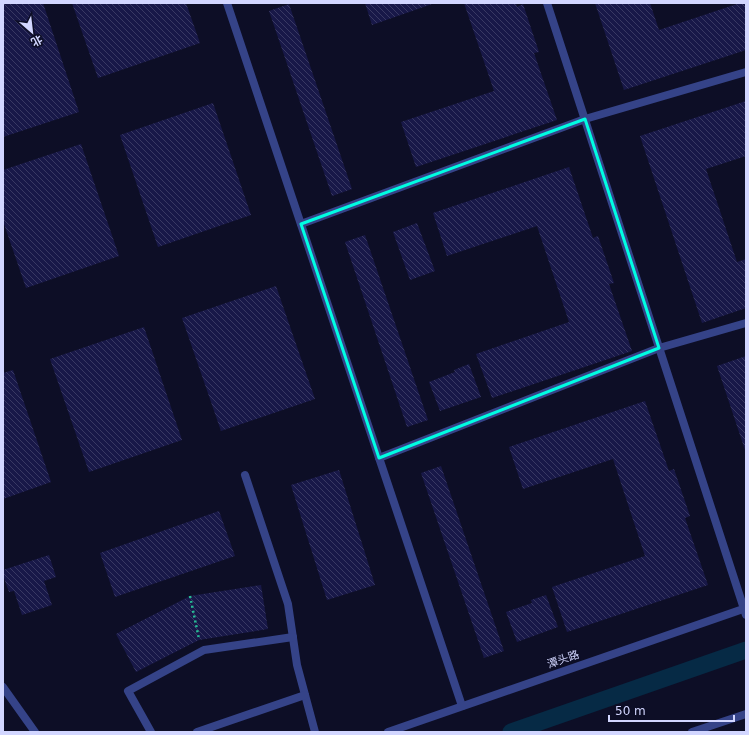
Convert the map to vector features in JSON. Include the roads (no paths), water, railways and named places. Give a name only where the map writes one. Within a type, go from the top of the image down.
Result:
[{"type":"street","points":[[227,3],[462,706]]},
{"type":"street","points":[[547,3],[745,610]]},
{"type":"street","points":[[301,224],[585,120],[746,72]]},
{"type":"street","points":[[379,458],[659,348],[746,323]]},
{"type":"street","points":[[245,475],[288,604],[297,665],[315,732]]},
{"type":"street","name":"潭头路","points":[[388,732],[745,610]]},
{"type":"street","points":[[152,732],[128,692],[204,650],[293,637]]},
{"type":"street","points":[[3,687],[35,732]]},
{"type":"street","points":[[197,732],[305,695]]},
{"type":"street","points":[[692,732],[746,714]]},
{"type":"waterway","points":[[511,732],[746,650]]}]
